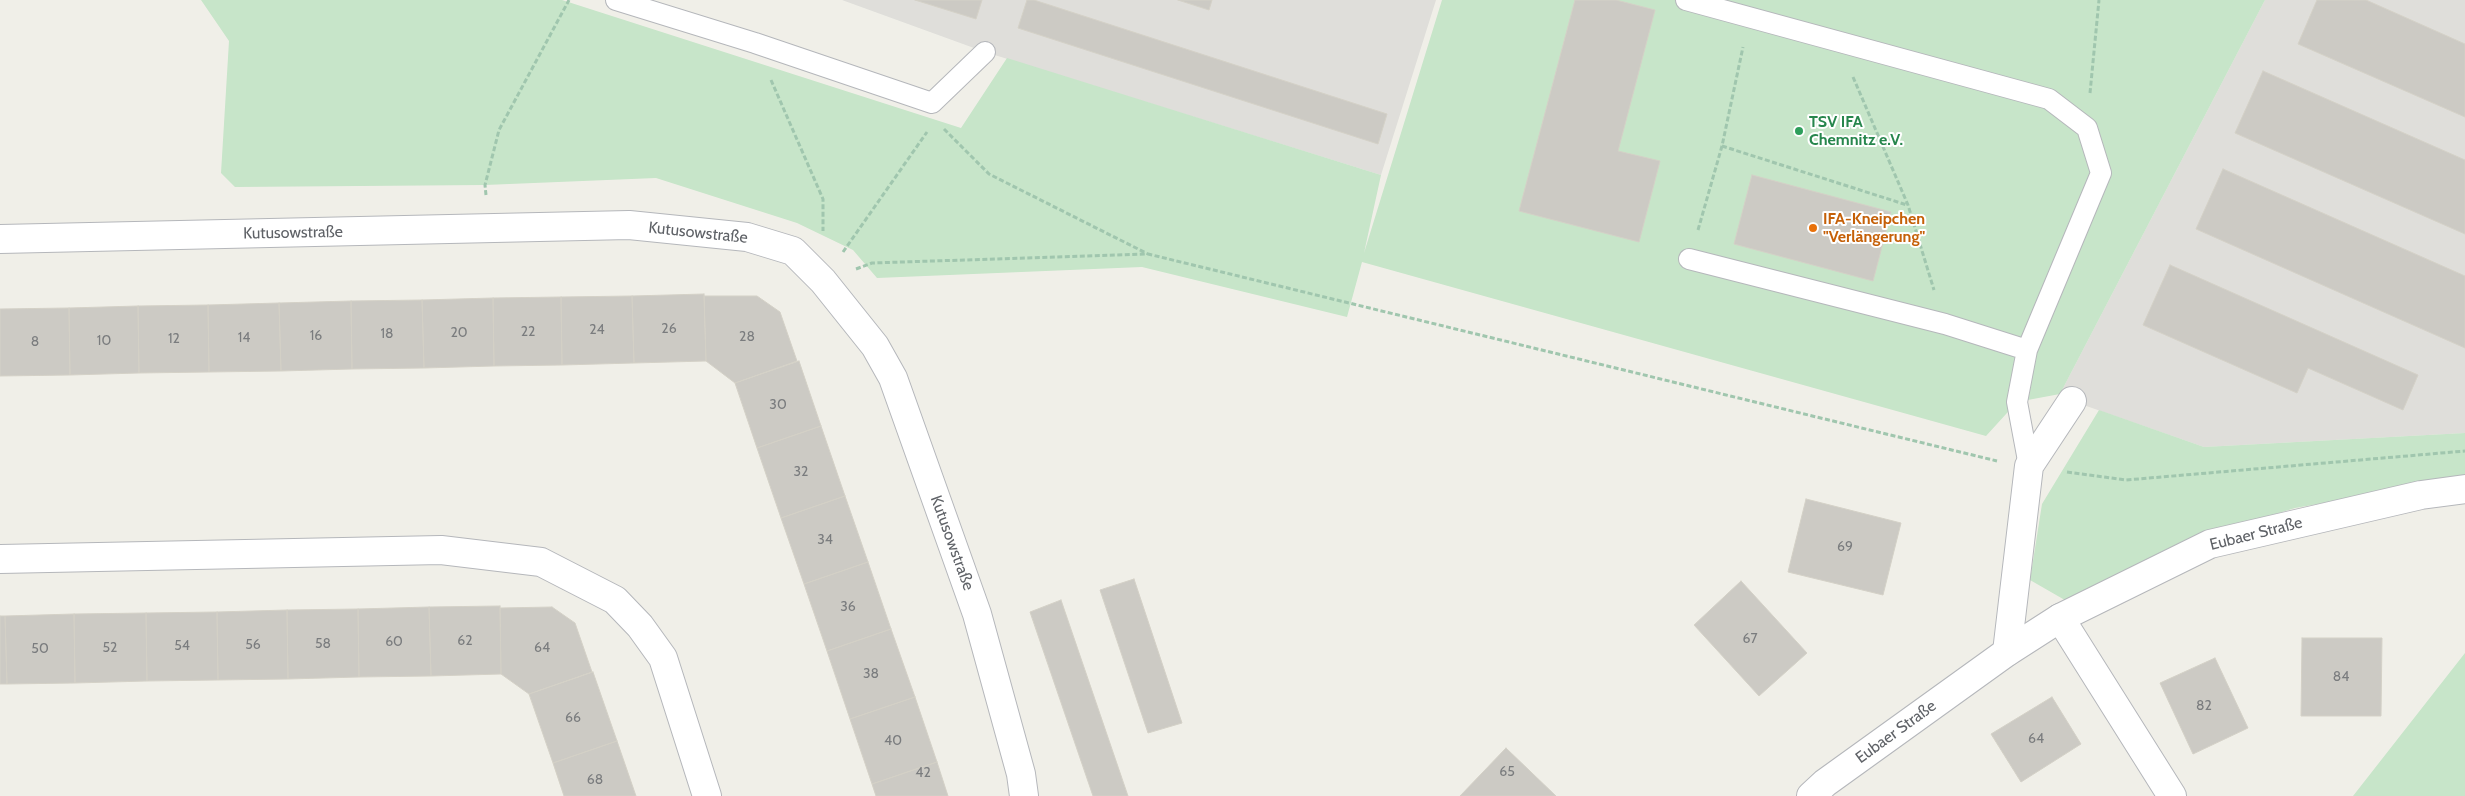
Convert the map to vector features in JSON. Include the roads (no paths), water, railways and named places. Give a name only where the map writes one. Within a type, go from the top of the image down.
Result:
[{"type":"street","name":"Kutusowstraße","points":[[0,239],[629,225],[747,237],[793,251],[823,281],[875,346],[893,378],[977,614],[1021,774],[1024,796]]},
{"type":"street","points":[[2007,652],[2029,466],[2072,401]]},
{"type":"street","name":"Eubaer Straße","points":[[1811,796],[1825,783],[2007,652],[2060,618],[2210,544],[2421,495],[2465,488]]},
{"type":"street","points":[[0,559],[441,550],[541,562],[615,600],[640,626],[663,658],[708,796]]},
{"type":"street","points":[[2060,618],[2172,796]]},
{"type":"lane","points":[[616,0],[755,43],[934,112],[985,52]]},
{"type":"lane","points":[[1686,0],[2049,99],[2087,128],[2101,173],[2027,350],[2017,402],[2029,466]]},
{"type":"lane","points":[[1689,260],[1945,324],[2027,350]]},
{"type":"place","name":"TSV IFA Chemnitz e.V.","points":[[1799,131]]},
{"type":"place","name":"IFA-Kneipchen \"Verlängerung\"","points":[[1813,228]]}]
